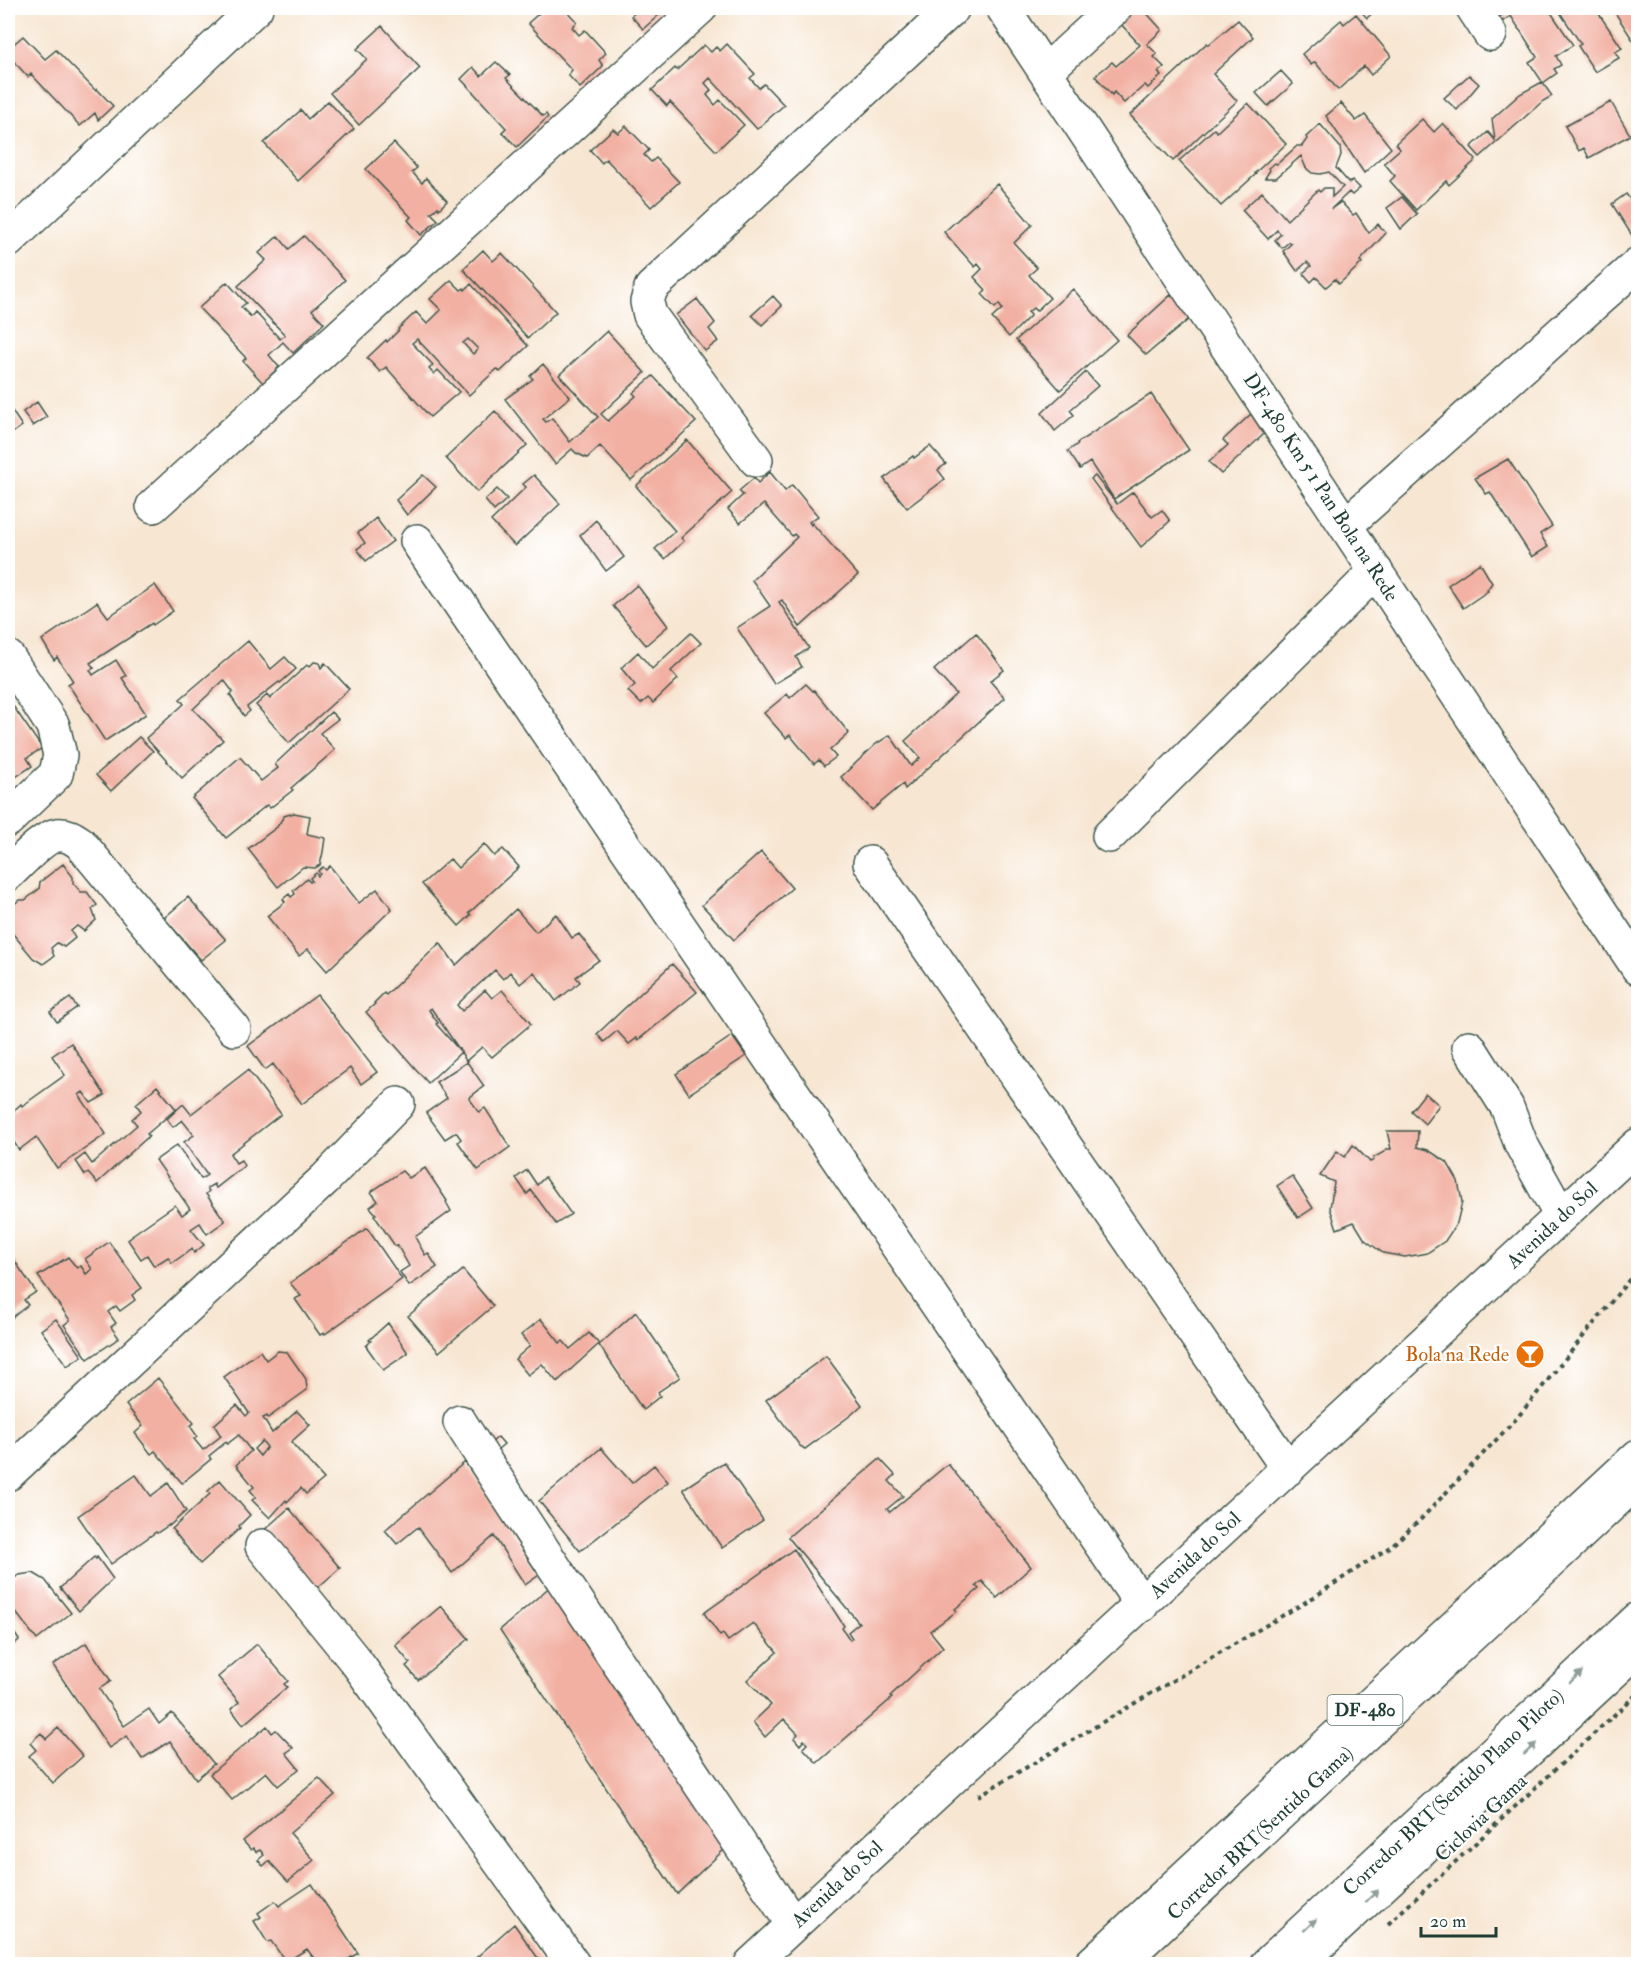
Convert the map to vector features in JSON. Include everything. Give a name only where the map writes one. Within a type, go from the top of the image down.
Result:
[{"type":"street","points":[[8,241],[256,8]]},
{"type":"street","points":[[153,506],[700,8]]},
{"type":"street","points":[[756,460],[650,315],[647,302],[651,288],[953,8]]},
{"type":"street","name":"DF-480 Km 5 1 Pan Bola na Rede","points":[[1003,8],[1638,968]]},
{"type":"street","points":[[1046,71],[1114,8]]},
{"type":"street","points":[[1473,8],[1490,34]]},
{"type":"street","points":[[1346,525],[1638,264]]},
{"type":"street","points":[[417,542],[1142,1605]]},
{"type":"street","points":[[1109,836],[1376,571]]},
{"type":"street","points":[[8,657],[54,726],[60,755],[56,774],[8,820]]},
{"type":"street","points":[[8,874],[38,846],[55,835],[69,836],[80,843],[234,1029]]},
{"type":"street","points":[[870,863],[1288,1469]]},
{"type":"street","points":[[1469,1047],[1508,1107],[1521,1144],[1561,1216]]},
{"type":"street","points":[[8,1474],[325,1179],[398,1104]]},
{"type":"street","name":"Avenida do Sol","points":[[751,1965],[1638,1145]]},
{"type":"street","points":[[460,1422],[508,1498],[728,1824],[793,1925]]},
{"type":"street","name":"DF-480","points":[[1091,1965],[1638,1456]]},
{"type":"street","name":"Corredor BRT(Sentido Gama)","points":[[1119,1965],[1638,1480]]},
{"type":"street","points":[[262,1546],[357,1663],[573,1965]]},
{"type":"street","name":"Corredor BRT(Sentido Plano Piloto)","points":[[1267,1965],[1638,1619]]},
{"type":"street","points":[[1298,1965],[1638,1648]]},
{"type":"path","points":[[974,1798],[1314,1597],[1390,1547],[1421,1519],[1517,1418],[1638,1269]]},
{"type":"path","name":"Ciclovia Gama","points":[[1385,1927],[1638,1693]]},
{"type":"building","points":[[545,8],[564,8],[577,22],[572,27],[579,35],[585,30],[606,53],[599,60],[603,66],[580,88],[568,75],[572,70],[528,23]]},
{"type":"building","points":[[631,8],[667,8],[643,29],[631,16],[636,12]]},
{"type":"building","points":[[1135,8],[1142,8],[1162,30],[1147,44],[1157,54],[1154,57],[1164,67],[1158,72],[1161,76],[1148,88],[1145,85],[1124,103],[1114,92],[1112,95],[1095,76],[1112,62],[1116,66],[1140,45],[1119,22]]},
{"type":"building","points":[[1358,8],[1378,8],[1367,18]]},
{"type":"building","points":[[1513,8],[1548,8],[1573,45],[1556,56],[1561,65],[1554,69],[1557,73],[1543,83],[1529,62],[1537,57],[1511,16],[1501,22],[1497,18]]},
{"type":"building","points":[[1557,8],[1595,8],[1622,48],[1615,52],[1619,58],[1595,72],[1578,46],[1581,44]]},
{"type":"building","points":[[1612,8],[1638,8],[1638,48]]},
{"type":"building","points":[[1356,14],[1391,56],[1371,75],[1364,66],[1338,90],[1315,62],[1311,65],[1302,54],[1341,20],[1344,24]]},
{"type":"building","points":[[1238,20],[1253,37],[1213,74],[1237,101],[1173,161],[1130,115],[1207,43],[1208,45]]},
{"type":"building","points":[[382,26],[420,68],[359,125],[330,93],[367,59],[357,49]]},
{"type":"building","points":[[23,36],[45,59],[56,50],[113,106],[98,120],[95,113],[80,126],[31,74],[28,77],[8,55],[8,49]]},
{"type":"building","points":[[727,44],[755,74],[750,78],[759,88],[764,84],[784,105],[757,129],[710,78],[705,83],[711,90],[707,95],[715,105],[720,100],[744,125],[716,151],[670,102],[667,106],[652,90],[704,45],[711,52],[716,47],[720,51]]},
{"type":"building","points":[[496,62],[510,75],[506,78],[543,116],[546,114],[548,117],[517,147],[502,132],[506,128],[461,79],[473,67],[481,76]]},
{"type":"building","points":[[1281,71],[1293,84],[1268,106],[1256,93]]},
{"type":"building","points":[[1469,75],[1479,84],[1457,110],[1444,98]]},
{"type":"building","points":[[1542,82],[1552,96],[1543,101],[1480,157],[1471,147],[1488,132],[1495,140],[1492,119],[1520,94]]},
{"type":"building","points":[[328,101],[354,129],[298,181],[264,143],[301,110],[308,119]]},
{"type":"building","points":[[1611,102],[1630,135],[1589,158],[1584,148],[1579,151],[1565,126]]},
{"type":"building","points":[[1248,103],[1286,144],[1221,206],[1179,161],[1214,129],[1217,132]]},
{"type":"building","points":[[1341,103],[1356,121],[1365,115],[1391,148],[1364,173],[1326,116]]},
{"type":"building","points":[[1422,119],[1434,132],[1443,123],[1476,160],[1449,185],[1446,181],[1416,210],[1390,181],[1395,176],[1384,163],[1400,149],[1396,143]]},
{"type":"building","points":[[1320,124],[1340,147],[1341,155],[1336,168],[1349,183],[1352,180],[1360,188],[1352,195],[1349,192],[1331,209],[1341,202],[1353,215],[1356,213],[1369,233],[1378,224],[1386,233],[1360,261],[1362,263],[1339,284],[1335,279],[1326,287],[1316,277],[1311,282],[1303,273],[1311,266],[1307,262],[1297,271],[1283,251],[1291,244],[1289,242],[1282,248],[1275,240],[1281,234],[1277,230],[1268,239],[1242,210],[1262,192],[1287,220],[1318,190],[1320,192],[1324,188],[1332,188],[1332,197],[1343,187],[1329,172],[1312,173],[1306,168],[1301,156],[1276,178],[1265,178],[1270,170],[1268,168],[1277,164],[1297,146],[1302,146],[1306,137]]},
{"type":"building","points":[[626,126],[649,150],[644,155],[651,162],[656,158],[679,182],[651,207],[606,159],[602,163],[590,150],[613,129],[618,133]]},
{"type":"building","points":[[394,143],[417,168],[412,172],[422,183],[426,178],[447,201],[431,213],[438,220],[421,235],[408,220],[411,217],[366,169]]},
{"type":"building","points":[[997,184],[1032,225],[1014,243],[1037,268],[1029,275],[1050,298],[1036,311],[1033,308],[1028,312],[1031,315],[1009,337],[992,318],[1002,309],[999,304],[995,308],[982,294],[986,290],[974,277],[982,269],[978,264],[975,267],[944,232]]},
{"type":"building","points":[[1626,194],[1633,203],[1638,199],[1638,245],[1612,204]]},
{"type":"building","points":[[1402,197],[1417,214],[1401,229],[1387,208]]},
{"type":"building","points":[[278,236],[289,249],[304,236],[345,280],[312,310],[324,323],[310,337],[293,353],[283,342],[269,355],[279,367],[263,383],[243,361],[246,358],[199,308],[227,282],[246,303],[241,307],[251,317],[255,312],[280,339],[285,335],[238,286],[266,260],[259,253]]},
{"type":"building","points":[[483,250],[493,261],[502,253],[556,312],[528,338],[463,269]]},
{"type":"building","points":[[451,280],[461,290],[464,288],[465,290],[471,284],[528,346],[500,372],[497,369],[469,395],[417,339],[412,343],[433,365],[429,369],[434,374],[438,370],[459,392],[430,417],[386,367],[380,372],[367,358],[386,340],[387,342],[416,312],[427,324],[441,310],[430,299]],"holes":[[[468,339],[478,349],[473,354],[463,343]]]},
{"type":"building","points":[[1073,289],[1117,340],[1060,390],[1016,340]]},
{"type":"building","points":[[1172,294],[1189,319],[1146,355],[1127,335]]},
{"type":"building","points":[[773,296],[782,306],[762,325],[752,315]]},
{"type":"building","points":[[697,299],[715,323],[709,329],[718,341],[705,351],[676,315]]},
{"type":"building","points":[[607,331],[645,373],[601,414],[608,421],[636,396],[633,393],[653,376],[696,422],[631,480],[600,446],[587,458],[572,449],[555,464],[505,399],[533,379],[530,376],[543,364],[570,397],[543,419],[546,422],[552,418],[570,442],[598,417],[559,375]]},
{"type":"building","points":[[1086,372],[1098,386],[1070,410],[1074,415],[1055,431],[1042,413]]},
{"type":"building","points":[[1151,394],[1189,450],[1114,499],[1090,462],[1080,469],[1068,451]]},
{"type":"building","points":[[37,402],[47,417],[33,426],[23,412]]},
{"type":"building","points":[[8,405],[22,426],[8,436]]},
{"type":"building","points":[[495,411],[527,445],[477,492],[446,458]]},
{"type":"building","points":[[1251,414],[1264,434],[1221,474],[1209,462],[1228,445],[1223,440]]},
{"type":"building","points":[[687,440],[732,492],[681,538],[684,541],[665,559],[655,549],[675,531],[636,486]]},
{"type":"building","points":[[930,446],[946,464],[938,470],[945,479],[907,508],[884,479]]},
{"type":"building","points":[[1508,459],[1552,526],[1540,534],[1548,547],[1532,557],[1490,492],[1486,494],[1475,478]]},
{"type":"building","points":[[770,472],[785,491],[792,485],[818,516],[809,522],[811,525],[812,523],[858,575],[800,627],[782,600],[779,602],[809,648],[796,657],[802,667],[774,684],[737,628],[770,606],[752,580],[797,537],[794,534],[792,536],[764,504],[740,523],[728,509],[743,495],[739,491],[754,478],[758,483]]},
{"type":"building","points":[[423,475],[436,487],[407,515],[396,500]]},
{"type":"building","points":[[534,475],[560,504],[515,546],[491,521],[526,487],[523,484]]},
{"type":"building","points":[[1095,476],[1117,504],[1133,492],[1152,517],[1162,510],[1170,521],[1141,547],[1091,479]]},
{"type":"building","points":[[497,489],[507,499],[494,511],[485,500]]},
{"type":"building","points":[[376,518],[393,541],[366,561],[357,549],[365,543],[358,533]]},
{"type":"building","points":[[596,520],[624,557],[606,571],[580,535]]},
{"type":"building","points":[[1480,563],[1492,583],[1488,591],[1463,608],[1448,585]]},
{"type":"building","points":[[155,585],[173,611],[90,663],[94,668],[90,670],[93,675],[116,660],[126,676],[122,678],[146,714],[105,741],[68,684],[73,681],[57,657],[54,660],[42,640],[97,602],[108,617]]},
{"type":"building","points":[[637,585],[668,626],[646,645],[613,606]]},
{"type":"building","points":[[691,633],[701,643],[671,671],[678,679],[653,703],[648,698],[641,704],[628,691],[635,685],[621,668],[638,652],[652,669]]},
{"type":"building","points":[[976,633],[1004,670],[990,681],[1005,698],[905,789],[903,784],[872,810],[841,777],[876,744],[890,735],[911,766],[920,758],[905,741],[956,694],[934,670]]},
{"type":"building","points":[[248,641],[271,669],[285,657],[296,669],[247,707],[250,711],[244,716],[230,695],[233,692],[224,680],[193,709],[223,740],[182,778],[146,738],[184,704],[180,699]]},
{"type":"building","points":[[314,662],[319,663],[321,668],[325,663],[349,689],[289,743],[256,705],[267,695],[270,699],[307,665],[309,667]]},
{"type":"building","points":[[806,684],[814,690],[849,733],[830,750],[836,757],[824,766],[819,760],[814,764],[790,735],[786,738],[764,713],[787,694],[790,698]]},
{"type":"building","points":[[11,703],[42,748],[27,758],[32,766],[8,782],[8,705]]},
{"type":"building","points":[[331,712],[338,719],[320,733],[335,750],[291,788],[293,790],[270,808],[267,805],[226,838],[192,798],[240,757],[261,781],[278,768],[275,764]]},
{"type":"building","points":[[139,737],[153,751],[111,791],[96,775]]},
{"type":"building","points":[[294,813],[310,816],[307,834],[325,838],[323,852],[320,865],[315,868],[303,867],[278,887],[248,849],[277,827],[284,816]]},
{"type":"building","points":[[484,844],[494,856],[503,849],[519,867],[469,913],[471,915],[459,926],[422,884],[450,859],[458,868]]},
{"type":"building","points":[[761,852],[792,888],[734,940],[702,905]]},
{"type":"building","points":[[63,864],[73,877],[73,883],[81,892],[87,892],[97,905],[92,909],[96,920],[84,931],[77,926],[71,931],[75,938],[64,947],[57,943],[51,948],[54,956],[43,964],[33,958],[8,928],[8,910],[19,900],[25,900],[39,889],[40,882]]},
{"type":"building","points":[[330,866],[359,903],[377,889],[392,909],[327,971],[308,949],[299,956],[267,916],[285,902],[283,899],[289,894],[291,897],[295,894],[293,890],[307,879],[312,881],[310,878],[316,873],[318,876],[320,874],[318,871],[323,867],[326,870]]},
{"type":"building","points":[[188,897],[226,940],[201,960],[164,918]]},
{"type":"building","points":[[516,909],[536,932],[556,914],[572,938],[579,934],[599,960],[576,977],[580,982],[556,1001],[534,972],[520,984],[510,972],[503,979],[495,970],[457,1005],[462,1011],[485,990],[492,998],[502,990],[531,1024],[492,1057],[482,1047],[466,1061],[461,1052],[428,1083],[366,1012],[440,943],[456,965]],"holes":[[[431,1008],[461,1052],[436,1024],[438,1023],[429,1010]]]},
{"type":"building","points":[[672,964],[697,992],[638,1040],[637,1038],[629,1044],[617,1031],[604,1042],[597,1034]]},
{"type":"building","points":[[317,995],[377,1072],[361,1084],[350,1068],[302,1104],[273,1064],[265,1070],[248,1046]]},
{"type":"building","points":[[70,998],[77,1007],[57,1022],[50,1012]]},
{"type":"building","points":[[732,1036],[746,1056],[689,1094],[676,1074]]},
{"type":"building","points":[[71,1043],[105,1095],[91,1103],[83,1092],[79,1095],[106,1134],[57,1168],[36,1137],[19,1150],[8,1133],[8,1116],[21,1104],[22,1106],[65,1075],[52,1056]]},
{"type":"building","points":[[467,1062],[484,1086],[469,1098],[479,1112],[485,1108],[510,1147],[478,1170],[458,1142],[461,1139],[456,1132],[445,1139],[426,1113],[447,1098],[436,1082]]},
{"type":"building","points":[[248,1070],[281,1114],[230,1154],[236,1163],[241,1160],[244,1166],[216,1188],[214,1184],[207,1188],[209,1191],[206,1194],[225,1221],[207,1234],[200,1223],[191,1229],[204,1245],[194,1253],[192,1249],[172,1263],[168,1257],[154,1266],[147,1255],[141,1259],[128,1240],[175,1205],[182,1215],[190,1209],[156,1160],[177,1145],[201,1179],[207,1175],[184,1142],[194,1135],[182,1120],[173,1127],[167,1119],[183,1104],[191,1114]]},
{"type":"building","points":[[157,1086],[176,1109],[97,1183],[88,1173],[85,1175],[76,1161],[85,1154],[92,1164],[137,1125],[132,1119],[141,1111],[136,1104]]},
{"type":"building","points":[[1425,1093],[1439,1105],[1425,1124],[1411,1111]]},
{"type":"building","points":[[1387,1131],[1418,1131],[1417,1147],[1428,1150],[1447,1162],[1458,1181],[1462,1202],[1457,1223],[1445,1241],[1427,1253],[1405,1257],[1383,1253],[1365,1240],[1354,1222],[1337,1229],[1330,1208],[1334,1182],[1320,1176],[1337,1151],[1345,1157],[1353,1145],[1370,1162],[1386,1149],[1391,1149]]},
{"type":"building","points":[[425,1168],[451,1211],[415,1237],[425,1255],[428,1253],[437,1267],[409,1286],[400,1272],[409,1266],[397,1245],[395,1246],[374,1215],[376,1214],[370,1207],[378,1201],[371,1192],[402,1171],[409,1178]]},
{"type":"building","points":[[527,1170],[537,1185],[545,1177],[571,1214],[556,1224],[531,1190],[527,1194],[516,1178]]},
{"type":"building","points":[[1292,1176],[1313,1208],[1298,1218],[1277,1186]]},
{"type":"building","points":[[367,1228],[402,1279],[325,1334],[320,1335],[295,1299],[301,1296],[290,1283]]},
{"type":"building","points":[[109,1242],[142,1288],[132,1295],[135,1300],[120,1311],[116,1306],[108,1312],[116,1323],[111,1327],[119,1338],[88,1359],[64,1325],[70,1320],[38,1276],[68,1257],[77,1268],[81,1266],[86,1274],[92,1269],[85,1259]]},
{"type":"building","points":[[14,1260],[36,1292],[24,1300],[28,1305],[8,1321],[8,1293],[15,1287],[11,1282],[13,1281],[8,1272],[8,1266]]},
{"type":"building","points":[[463,1270],[493,1306],[439,1352],[408,1316]]},
{"type":"building","points":[[636,1312],[680,1377],[658,1392],[660,1396],[643,1410],[599,1345]]},
{"type":"building","points":[[56,1319],[82,1356],[67,1366],[41,1330]]},
{"type":"building","points":[[541,1319],[560,1343],[563,1341],[570,1349],[589,1333],[599,1344],[557,1382],[542,1364],[528,1375],[515,1359],[530,1346],[521,1335]]},
{"type":"building","points":[[388,1323],[408,1353],[383,1370],[366,1346],[371,1341],[369,1340]]},
{"type":"building","points":[[260,1351],[266,1360],[278,1351],[287,1352],[306,1379],[307,1390],[268,1418],[267,1416],[263,1418],[272,1433],[297,1411],[310,1425],[291,1442],[324,1479],[306,1494],[301,1488],[287,1502],[286,1500],[270,1518],[252,1500],[256,1497],[250,1490],[254,1487],[236,1465],[251,1451],[239,1435],[209,1456],[211,1459],[182,1483],[155,1451],[151,1454],[135,1433],[143,1426],[126,1405],[158,1378],[194,1423],[190,1426],[197,1436],[194,1439],[203,1450],[221,1436],[214,1425],[237,1405],[246,1416],[249,1413],[224,1377]],"holes":[[[262,1441],[267,1447],[260,1456],[254,1449]]]},
{"type":"building","points":[[826,1356],[862,1405],[805,1449],[800,1446],[766,1400]]},
{"type":"building","points":[[498,1437],[504,1444],[491,1455],[485,1448]]},
{"type":"building","points":[[601,1448],[632,1483],[654,1465],[668,1482],[580,1551],[539,1501]]},
{"type":"building","points":[[880,1459],[895,1475],[889,1481],[903,1496],[887,1509],[890,1512],[948,1464],[1031,1567],[997,1598],[982,1581],[976,1586],[979,1589],[955,1609],[957,1611],[930,1631],[943,1647],[890,1696],[892,1698],[817,1763],[803,1748],[807,1744],[804,1740],[800,1745],[794,1738],[798,1734],[784,1719],[765,1737],[753,1722],[771,1705],[747,1680],[777,1652],[753,1623],[728,1641],[723,1634],[720,1636],[704,1613],[794,1549],[844,1626],[842,1628],[850,1640],[852,1638],[848,1632],[859,1623],[788,1537]]},
{"type":"building","points":[[465,1462],[539,1575],[525,1585],[494,1536],[452,1573],[418,1527],[397,1544],[385,1530]]},
{"type":"building","points":[[724,1462],[763,1520],[722,1548],[683,1489]]},
{"type":"building","points":[[136,1475],[151,1496],[168,1483],[186,1511],[169,1526],[156,1532],[111,1564],[78,1516]]},
{"type":"building","points":[[220,1480],[250,1515],[239,1526],[240,1528],[200,1564],[172,1529],[210,1494],[208,1491]]},
{"type":"building","points":[[289,1508],[340,1568],[315,1590],[263,1531]]},
{"type":"building","points":[[94,1557],[96,1559],[97,1557],[113,1579],[79,1611],[60,1588]]},
{"type":"building","points":[[33,1573],[45,1580],[71,1613],[37,1640],[8,1602],[8,1582],[19,1575]]},
{"type":"building","points":[[553,1584],[728,1846],[677,1894],[500,1630]]},
{"type":"building","points":[[441,1606],[469,1639],[418,1680],[406,1666],[410,1663],[395,1645]]},
{"type":"building","points":[[8,1624],[19,1640],[8,1650]]},
{"type":"building","points":[[86,1643],[111,1681],[99,1689],[124,1726],[149,1709],[159,1724],[172,1713],[214,1764],[196,1779],[170,1741],[142,1759],[127,1736],[109,1748],[53,1665]]},
{"type":"building","points":[[257,1644],[288,1681],[284,1684],[287,1687],[243,1725],[231,1709],[239,1702],[218,1677]]},
{"type":"building","points":[[267,1726],[272,1733],[276,1730],[293,1748],[286,1753],[299,1769],[278,1786],[266,1772],[232,1800],[210,1774]]},
{"type":"building","points":[[58,1728],[83,1756],[53,1783],[29,1756],[36,1750],[30,1743],[41,1733],[46,1739]]},
{"type":"building","points":[[319,1778],[335,1795],[290,1833],[314,1860],[288,1882],[269,1861],[263,1866],[258,1860],[264,1855],[260,1850],[256,1852],[253,1848],[251,1850],[243,1841]]},
{"type":"building","points":[[312,1884],[358,1953],[341,1964],[318,1964],[307,1949],[286,1962],[271,1941],[267,1942],[254,1921],[261,1917],[258,1913],[275,1901],[279,1906]]},
{"type":"building","points":[[514,1924],[542,1964],[469,1964]]},
{"type":"place","name":"Bola na Rede","points":[[1530,1354]]}]
